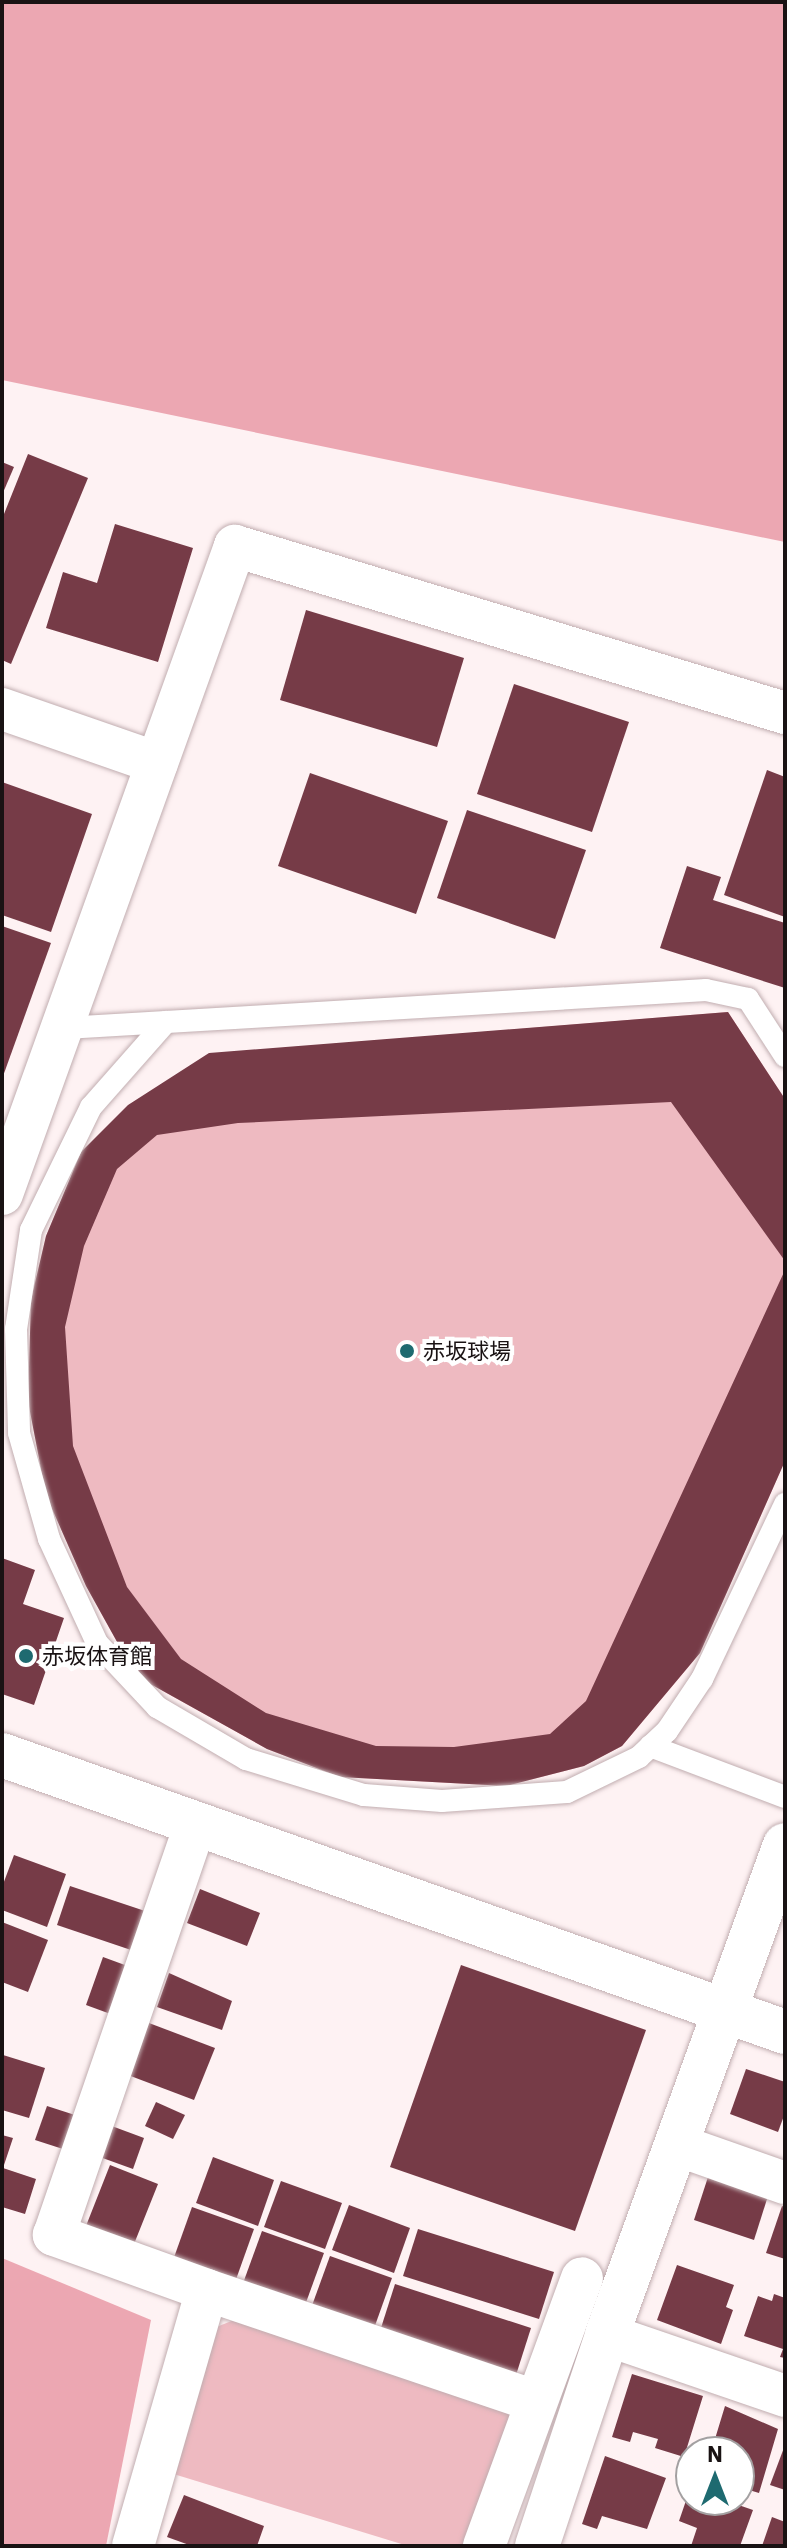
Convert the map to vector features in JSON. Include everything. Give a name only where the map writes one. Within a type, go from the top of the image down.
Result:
[{"type":"street","points":[[2,1194],[65,1028],[235,546],[785,713]]},
{"type":"street","points":[[2,709],[157,763]]},
{"type":"street","points":[[2,1755],[785,2032]]},
{"type":"street","points":[[196,1823],[54,2235],[535,2401]]},
{"type":"street","points":[[547,2543],[607,2335],[785,1845]]},
{"type":"street","points":[[677,2145],[785,2183]]},
{"type":"street","points":[[484,2546],[582,2278]]},
{"type":"street","points":[[133,2546],[207,2290]]},
{"type":"street","points":[[607,2335],[785,2396]]},
{"type":"lane","points":[[65,1028],[706,990],[748,999],[785,1056]]},
{"type":"lane","points":[[166,1022],[91,1107],[31,1230],[16,1329],[19,1433],[49,1539],[97,1643],[157,1707],[246,1759],[364,1795],[442,1801],[567,1792],[650,1746],[702,1679],[785,1504]]},
{"type":"lane","points":[[650,1746],[785,1797]]},
{"type":"shaded area","points":[[2,2],[785,2],[785,542],[2,380]]},
{"type":"shaded area","name":"赤坂球場","points":[[728,1012],[785,1099],[785,1461],[700,1653],[622,1746],[584,1766],[506,1786],[340,1777],[267,1749],[136,1676],[86,1586],[46,1495],[28,1401],[31,1300],[46,1236],[81,1153],[209,1054]]},
{"type":"shaded area","points":[[2,2258],[151,2320],[106,2546],[2,2546]]},
{"type":"shaded area","points":[[239,2318],[507,2405],[512,2432],[467,2546],[408,2546],[167,2472],[214,2328]]},
{"type":"building","points":[[28,454],[88,478],[11,664],[2,660],[2,519]]},
{"type":"building","points":[[2,462],[14,467],[2,495]]},
{"type":"building","points":[[115,524],[193,548],[158,662],[46,628],[63,572],[97,583]]},
{"type":"building","points":[[306,610],[464,658],[437,747],[280,700]]},
{"type":"building","points":[[514,684],[629,722],[592,832],[477,794]]},
{"type":"building","points":[[767,770],[785,777],[785,917],[724,895]]},
{"type":"building","points":[[310,773],[448,821],[416,914],[278,866]]},
{"type":"building","points":[[2,782],[92,814],[51,932],[2,915]]},
{"type":"building","points":[[467,810],[586,850],[555,939],[437,898]]},
{"type":"building","points":[[687,866],[721,877],[713,900],[785,923],[785,988],[660,948]]},
{"type":"building","points":[[2,926],[51,943],[2,1079]]},
{"type":"building","points":[[728,1012],[785,1099],[785,1261],[671,1102],[238,1123],[157,1135],[117,1169],[84,1246],[65,1327],[73,1446],[127,1587],[181,1659],[266,1713],[376,1746],[454,1747],[550,1734],[586,1701],[785,1270],[785,1461],[700,1653],[622,1746],[584,1766],[506,1786],[340,1777],[267,1749],[136,1676],[86,1586],[46,1495],[28,1401],[31,1300],[46,1236],[81,1152],[128,1105],[209,1053]]},
{"type":"building","name":"赤坂体育館","points":[[2,1558],[35,1570],[23,1604],[64,1618],[34,1705],[2,1694]]},
{"type":"building","points":[[14,1855],[66,1874],[47,1927],[2,1910],[2,1887]]},
{"type":"building","points":[[70,1886],[145,1911],[131,1950],[57,1925]]},
{"type":"building","points":[[200,1889],[260,1913],[247,1946],[187,1923]]},
{"type":"building","points":[[2,1922],[48,1940],[28,1992],[2,1982]]},
{"type":"building","points":[[103,1957],[133,1968],[116,2016],[86,2005]]},
{"type":"building","points":[[461,1965],[646,2030],[575,2231],[390,2167]]},
{"type":"building","points":[[169,1973],[232,2001],[222,2030],[157,2007]]},
{"type":"building","points":[[149,2023],[215,2048],[194,2100],[128,2075]]},
{"type":"building","points":[[3,2055],[45,2068],[29,2118],[2,2110]]},
{"type":"building","points":[[746,2069],[785,2082],[785,2113],[778,2132],[730,2114]]},
{"type":"building","points":[[156,2102],[185,2115],[173,2139],[145,2126]]},
{"type":"building","points":[[47,2106],[78,2116],[66,2150],[35,2140]]},
{"type":"building","points":[[109,2125],[144,2138],[133,2169],[97,2156]]},
{"type":"building","points":[[2,2135],[13,2138],[3,2168],[36,2179],[25,2214],[2,2207]]},
{"type":"building","points":[[213,2157],[274,2180],[258,2226],[196,2203]]},
{"type":"building","points":[[110,2165],[158,2184],[132,2249],[84,2231]]},
{"type":"building","points":[[708,2177],[768,2196],[754,2240],[694,2220]]},
{"type":"building","points":[[281,2181],[342,2203],[325,2249],[264,2227]]},
{"type":"building","points":[[349,2205],[410,2228],[394,2273],[332,2250]]},
{"type":"building","points":[[782,2206],[785,2207],[785,2259],[766,2253]]},
{"type":"building","points":[[192,2207],[254,2229],[234,2285],[172,2263]]},
{"type":"building","points":[[418,2229],[554,2272],[539,2319],[403,2276]]},
{"type":"building","points":[[262,2231],[324,2253],[304,2308],[242,2286]]},
{"type":"building","points":[[330,2256],[392,2278],[372,2334],[310,2311]]},
{"type":"building","points":[[677,2265],[734,2285],[726,2307],[733,2310],[721,2344],[657,2320]]},
{"type":"building","points":[[395,2284],[531,2328],[516,2375],[380,2331]]},
{"type":"building","points":[[774,2294],[785,2298],[785,2358],[780,2357],[783,2349],[744,2336],[758,2296],[772,2301]]},
{"type":"building","points":[[632,2374],[703,2396],[691,2436],[675,2436],[675,2454],[655,2448],[658,2439],[633,2432],[630,2442],[612,2437]]},
{"type":"building","points":[[725,2406],[778,2429],[759,2493],[755,2492],[755,2436],[716,2436]]},
{"type":"building","points":[[785,2445],[785,2490],[770,2485]]},
{"type":"building","points":[[605,2456],[666,2478],[647,2529],[602,2516],[597,2529],[582,2524]]},
{"type":"building","points":[[184,2495],[264,2526],[257,2546],[192,2546],[167,2537]]},
{"type":"building","points":[[681,2516],[751,2516],[740,2546],[691,2546],[697,2528],[679,2521]]},
{"type":"building","points":[[772,2517],[785,2522],[785,2546],[762,2546]]},
{"type":"place","name":"赤坂球場","points":[[407,1351]]},
{"type":"place","name":"赤坂体育館","points":[[26,1656]]}]
